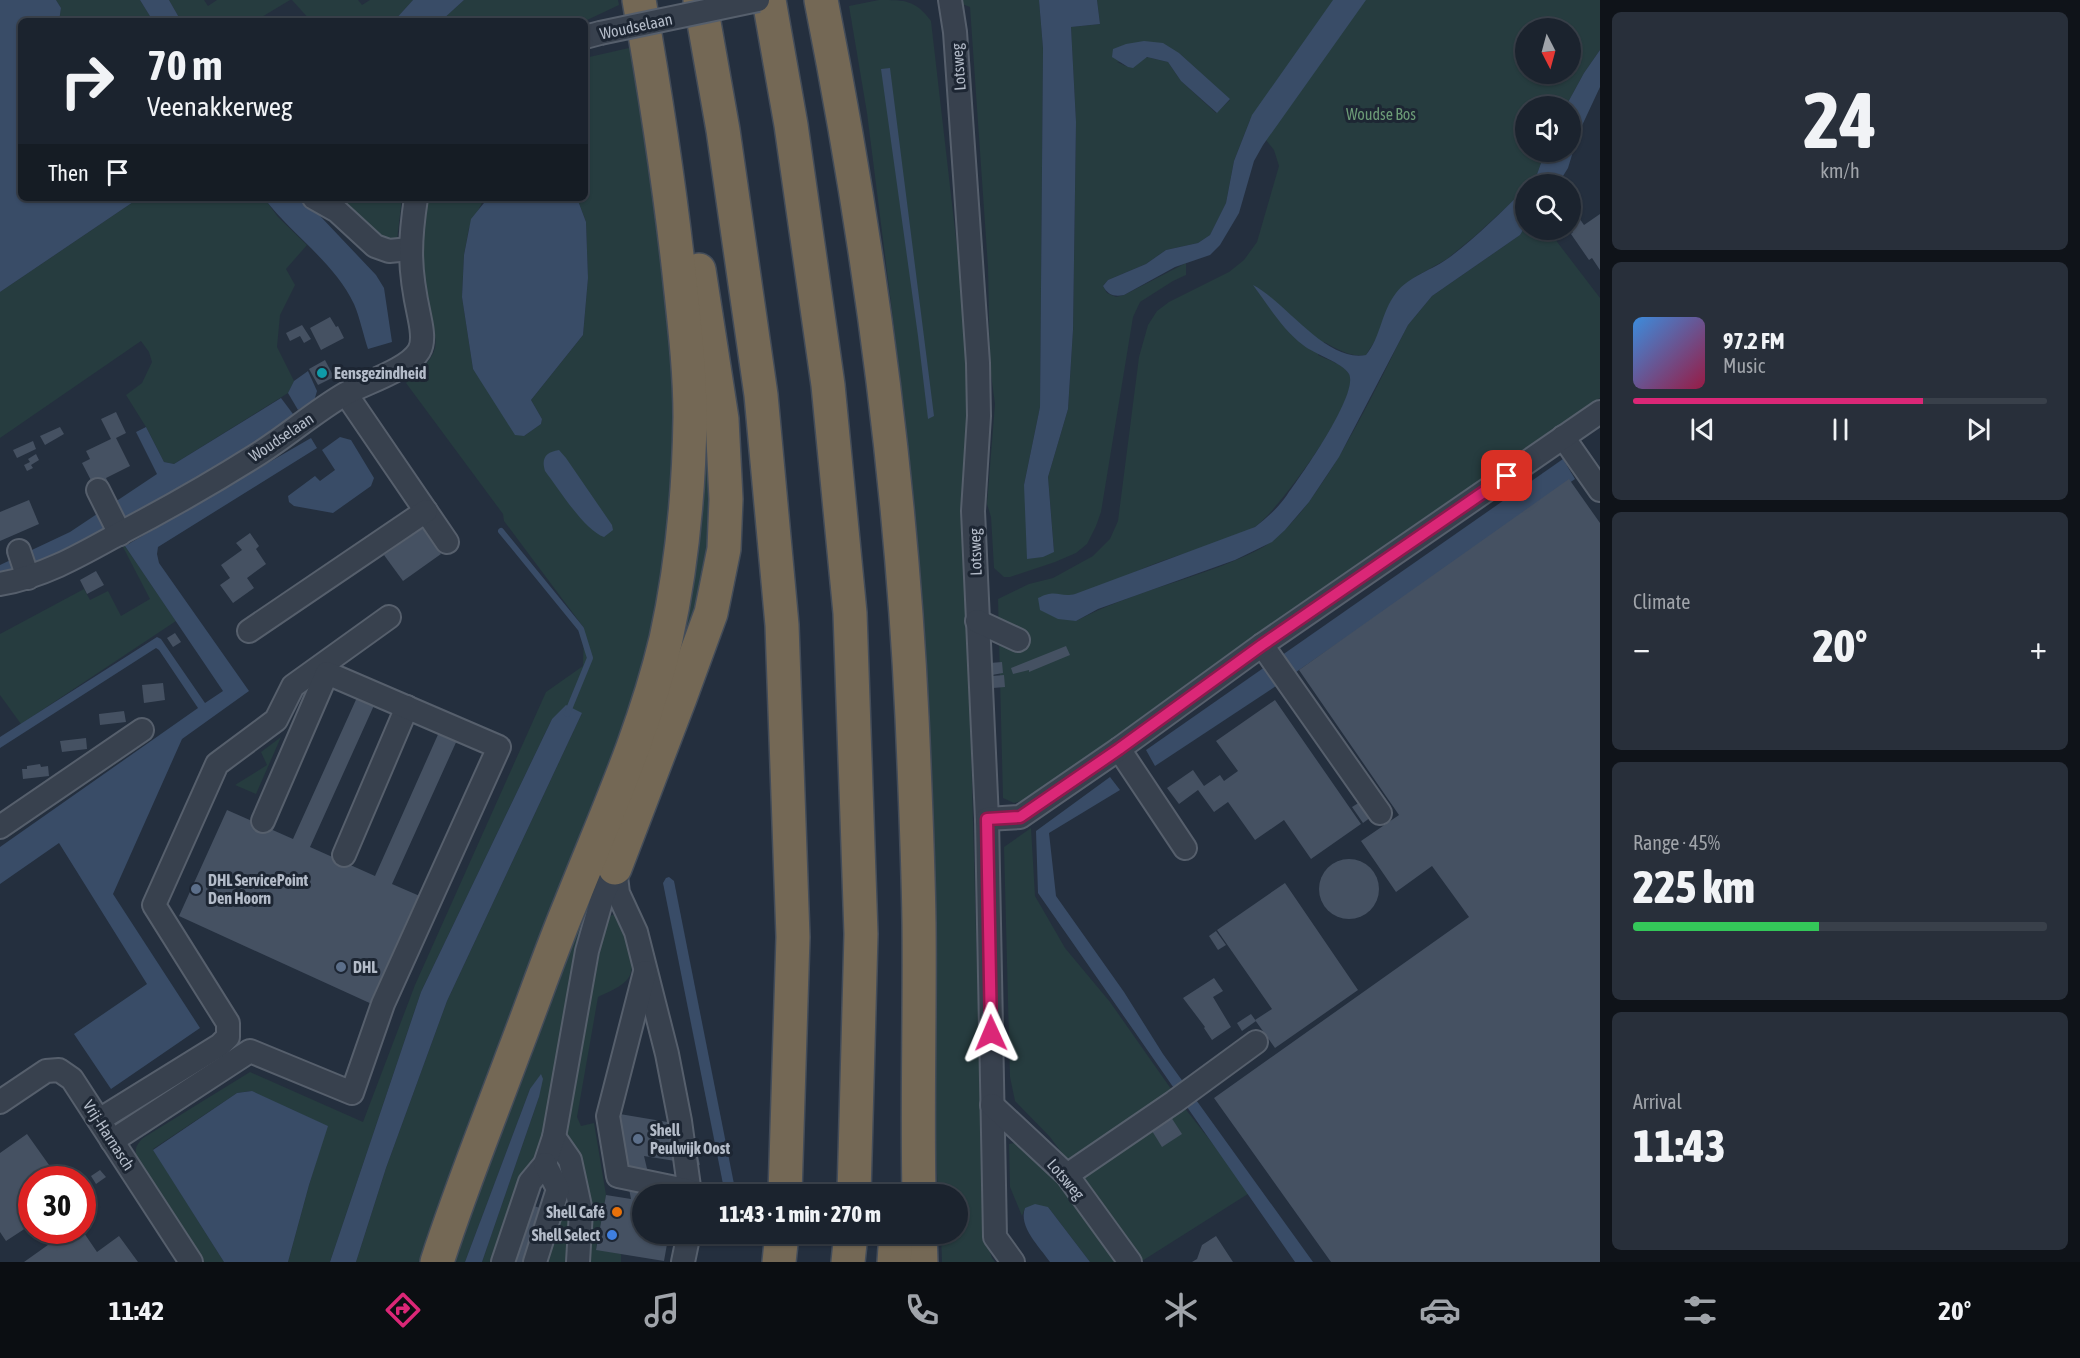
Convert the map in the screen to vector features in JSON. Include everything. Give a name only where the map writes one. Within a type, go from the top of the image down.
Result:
[{"type":"highway","points":[[437,1262],[454,1209],[565,917],[611,808],[642,723],[665,640],[677,580],[688,465],[690,414],[687,356],[668,179],[639,0]]},
{"type":"highway","points":[[700,0],[723,130],[761,395],[782,625],[793,937],[785,1184]]},
{"type":"highway","points":[[769,0],[791,125],[828,385],[850,614],[861,934],[854,1184]]},
{"type":"highway","points":[[820,0],[842,109],[867,256],[887,417],[906,612],[919,923],[919,1184]]},
{"type":"highway","points":[[615,867],[711,613],[724,549],[726,509],[722,419],[674,110],[645,36]]},
{"type":"highway","points":[[899,1184],[919,923]]},
{"type":"highway","points":[[779,1262],[781,1244]]},
{"type":"highway","points":[[848,1262],[850,1244]]},
{"type":"highway","points":[[894,1262],[895,1244]]},
{"type":"highway","points":[[920,1244],[921,1262]]},
{"type":"street","name":"Woudselaan","points":[[592,35],[758,0]]},
{"type":"street","name":"Lotsweg","points":[[950,0],[955,32],[978,363],[979,416],[973,502],[987,819],[995,1237],[1013,1262]]},
{"type":"street","points":[[319,201],[337,211],[375,246],[389,251],[410,249]]},
{"type":"street","name":"Woudselaan","points":[[0,584],[25,567],[75,558],[109,513],[256,455],[346,394],[399,369],[419,351],[423,331],[411,278],[410,249],[416,201]]},
{"type":"street","points":[[346,394],[447,542]]},
{"type":"street","points":[[987,819],[1020,817],[1264,649],[1600,412]]},
{"type":"street","points":[[1563,437],[1600,490]]},
{"type":"street","points":[[249,631],[426,511]]},
{"type":"street","points":[[112,1141],[226,1054],[228,1023],[154,905],[217,764],[276,720],[293,686],[389,617]]},
{"type":"street","points":[[977,621],[1018,640]]},
{"type":"street","points":[[1264,649],[1380,813]]},
{"type":"street","points":[[99,1120],[226,1054],[250,1051],[352,1093],[382,1004],[499,747],[327,673],[263,821]]},
{"type":"street","points":[[344,855],[407,708]]},
{"type":"street","points":[[0,827],[142,730]]},
{"type":"street","points":[[1119,749],[1185,848]]},
{"type":"street","points":[[615,867],[618,893],[636,932],[667,1054],[689,1184]]},
{"type":"street","points":[[503,1262],[530,1182],[545,1164],[554,1137],[587,951],[603,895],[615,867]]},
{"type":"street","points":[[645,970],[608,1116],[618,1176],[654,1184]]},
{"type":"street","points":[[1067,1175],[1256,1042]]},
{"type":"street","name":"Vrij-Harnasch","points":[[0,1102],[46,1071],[59,1070],[72,1079],[191,1262]]},
{"type":"street","name":"Lotsweg","points":[[992,1105],[1067,1175],[1130,1262]]},
{"type":"street","points":[[554,1137],[570,1160],[581,1212],[578,1262]]},
{"type":"street","points":[[535,1262],[558,1189],[545,1164]]},
{"type":"street","points":[[683,1262],[687,1244]]},
{"type":"green space","points":[[56,0],[140,0],[151,18],[59,18],[61,8]]},
{"type":"green space","points":[[169,0],[204,0],[208,6],[217,0],[290,0],[260,18],[179,18]]},
{"type":"green space","points":[[292,0],[358,0],[362,5],[370,0],[413,0],[397,18],[308,18]]},
{"type":"green space","points":[[464,0],[618,0],[619,5],[588,20],[444,18]]},
{"type":"green space","points":[[879,0],[896,0],[915,5],[931,21],[971,369],[964,487],[984,1231],[995,1262],[942,1262],[941,1244],[968,1244],[968,1184],[937,1184],[932,1076],[932,785],[918,554],[894,327],[867,113],[849,6]]},
{"type":"green space","name":"Woudse Bos","points":[[962,0],[1039,0],[1043,48],[1040,407],[1024,485],[1054,551],[1048,477],[1068,409],[1073,330],[1076,122],[1071,27],[1100,24],[1097,0],[1600,0],[1600,50],[1581,78],[1581,18],[1515,18],[1515,84],[1578,84],[1571,96],[1515,96],[1515,162],[1541,162],[1537,174],[1515,174],[1515,199],[1447,259],[1415,277],[1366,355],[1350,354],[1324,342],[1318,355],[1347,371],[1350,387],[1343,405],[1316,453],[1267,516],[1256,526],[1244,532],[1162,561],[1098,588],[1073,595],[1063,595],[1076,621],[1121,601],[1236,560],[1258,550],[1280,534],[1302,510],[1344,449],[1408,325],[1432,296],[1515,238],[1556,240],[1600,298],[1600,398],[1028,799],[1014,803],[1003,798],[998,599],[1029,584],[1053,578],[1093,556],[1110,539],[1118,521],[1139,357],[1148,325],[1157,311],[1169,302],[1229,272],[1244,260],[1257,242],[1279,166],[1274,150],[1250,120],[1234,161],[1226,203],[1210,235],[1198,243],[1166,250],[1146,264],[1108,280],[1103,286],[1107,293],[1116,297],[1124,295],[1186,263],[1186,275],[1140,302],[1133,317],[1101,512],[1087,544],[1076,553],[1055,562],[1004,577],[994,568],[991,517],[987,504],[995,404],[990,367],[988,267],[970,7],[962,4]],"holes":[[[1179,53],[1230,100],[1216,113],[1181,81],[1168,62],[1149,57]],[[1145,58],[1128,67],[1117,62]]]},
{"type":"green space","points":[[642,45],[682,348],[666,610],[428,1262],[356,1262],[386,1168],[447,1001],[582,713],[552,719],[421,992],[330,1262],[288,1262],[327,1126],[251,1091],[237,1093],[153,1149],[224,1262],[202,1262],[138,1162],[136,1149],[138,1144],[143,1138],[250,1072],[363,1122],[415,985],[546,692],[583,666],[584,628],[504,521],[503,514],[406,383],[427,363],[435,348],[420,256],[420,227],[427,201],[483,201],[469,228],[464,255],[462,297],[473,369],[524,436],[541,424],[542,419],[531,400],[583,335],[588,278],[586,222],[578,201],[588,201],[588,57]]},
{"type":"green space","points":[[135,201],[266,201],[278,217],[307,245],[286,269],[295,285],[280,315],[277,347],[294,381],[288,393],[174,464],[164,462],[126,395],[142,383],[152,362],[149,352],[141,341],[0,438],[0,292]]},
{"type":"green space","points":[[328,201],[402,201],[397,240],[392,245]]},
{"type":"green space","points":[[697,364],[713,460],[713,564],[605,868],[545,1144],[495,1262],[482,1262],[539,1097],[530,1089],[465,1262],[447,1262],[640,753]]},
{"type":"green space","points":[[125,546],[176,621],[21,724],[0,695],[0,634],[84,589],[90,600],[108,591],[121,616],[150,599],[123,547]]},
{"type":"green space","points":[[281,737],[256,794],[235,785],[267,765],[261,752]]},
{"type":"green space","points":[[1031,828],[1035,896],[1065,948],[1110,1002],[1183,1106],[1251,1192],[1142,1261],[1050,1137],[1015,1101],[1010,1077],[1004,847]]},
{"type":"green space","points":[[617,915],[627,936],[632,952],[632,968],[628,979],[598,997],[577,1117],[581,1126],[594,1123],[606,1195],[596,1249],[621,1254],[621,1262],[588,1262],[566,1135],[565,1116],[604,920]]},
{"type":"green space","points":[[1020,1142],[1044,1163],[1116,1262],[1090,1262],[1048,1207],[1025,1208],[1022,1216],[1010,1187],[1009,1144]]},
{"type":"green space","points":[[555,1153],[572,1197],[567,1262],[540,1262]]},
{"type":"water","points":[[0,0],[56,0],[61,8],[59,18],[18,18],[18,201],[135,201],[0,292]]},
{"type":"water","points":[[140,0],[169,0],[179,18],[151,18]]},
{"type":"water","points":[[413,0],[464,0],[444,18],[397,18]]},
{"type":"water","points":[[1039,0],[1097,0],[1100,24],[1071,27],[1076,122],[1073,330],[1068,409],[1048,477],[1054,552],[1043,557],[1027,559],[1024,485],[1040,407],[1043,48]]},
{"type":"water","points":[[1333,0],[1366,0],[1263,145],[1254,161],[1239,213],[1220,245],[1210,255],[1175,267],[1124,295],[1109,293],[1103,286],[1108,280],[1146,264],[1166,250],[1198,243],[1210,235],[1226,203],[1234,161],[1252,115]]},
{"type":"water","points":[[1144,41],[1163,43],[1179,53],[1230,99],[1217,113],[1181,81],[1168,62],[1147,57],[1133,68],[1112,57],[1113,49]]},
{"type":"water","points":[[1600,50],[1600,87],[1581,128],[1581,96],[1571,96],[1578,84],[1581,84],[1584,73]]},
{"type":"water","points":[[890,68],[934,416],[928,419],[881,69]]},
{"type":"water","points":[[1541,162],[1570,162],[1564,174],[1537,174]]},
{"type":"water","points":[[1515,199],[1515,238],[1432,296],[1408,325],[1339,457],[1309,502],[1272,542],[1235,560],[1098,609],[1076,621],[1058,619],[1040,610],[1038,598],[1044,595],[1075,594],[1255,527],[1280,504],[1315,454],[1346,399],[1350,384],[1349,374],[1341,366],[1295,339],[1253,285],[1279,304],[1321,341],[1336,350],[1351,355],[1366,355],[1375,340],[1391,300],[1401,287],[1443,262],[1489,224]]},
{"type":"water","points":[[267,201],[306,201],[376,275],[384,288],[392,342],[368,349],[356,309],[346,289],[324,262]]},
{"type":"water","points":[[486,201],[578,201],[586,222],[588,278],[583,335],[531,400],[542,419],[541,424],[524,436],[515,435],[473,369],[462,297],[464,255],[471,219]]},
{"type":"water","points":[[308,371],[317,391],[314,401],[298,410],[288,393],[294,381]]},
{"type":"water","points":[[281,398],[296,418],[244,453],[39,567],[0,575],[0,565],[70,532],[157,474],[136,432],[146,427],[164,462],[174,464]]},
{"type":"water","points":[[340,437],[351,440],[374,478],[371,486],[333,513],[294,506],[289,502],[288,496],[315,476],[320,481],[335,470],[322,450]]},
{"type":"water","points":[[311,438],[317,448],[158,547],[159,563],[249,691],[182,739],[113,894],[200,1028],[111,1089],[74,1034],[147,984],[59,843],[0,884],[0,847],[198,708],[156,648],[0,748],[0,737],[157,637],[161,639],[205,703],[223,691],[125,546]]},
{"type":"water","points":[[559,450],[612,525],[613,530],[604,537],[580,518],[545,471],[546,456]]},
{"type":"water","points":[[1563,459],[1575,479],[1273,688],[1155,766],[1146,750]]},
{"type":"water","points":[[566,705],[582,713],[447,1001],[386,1168],[356,1262],[330,1262],[421,992],[552,719]]},
{"type":"water","points":[[1110,777],[1120,790],[1049,833],[1056,896],[1124,992],[1163,1054],[1313,1262],[1295,1262],[1038,893],[1036,831]]},
{"type":"water","points":[[669,877],[674,881],[734,1184],[723,1184],[663,883]]},
{"type":"water","points":[[541,1074],[543,1079],[539,1097],[482,1262],[465,1262],[530,1089]]},
{"type":"water","points":[[252,1091],[328,1126],[288,1262],[224,1262],[153,1150],[237,1093]]},
{"type":"water","points":[[1035,1204],[1048,1207],[1090,1262],[1050,1262],[1031,1236],[1025,1222],[1025,1208]]},
{"type":"building","points":[[1600,214],[1600,270],[1592,258],[1589,260],[1575,240],[1581,240],[1581,221],[1584,225]]},
{"type":"building","points":[[330,317],[344,338],[321,350],[310,328]]},
{"type":"building","points":[[302,325],[311,339],[304,343],[300,336],[290,341],[286,333]]},
{"type":"building","name":"Eensgezindheid","points":[[325,360],[334,377],[318,385],[309,369]]},
{"type":"building","points":[[116,412],[126,433],[116,438],[130,466],[106,478],[108,482],[95,488],[82,463],[90,459],[86,451],[111,439],[101,419]]},
{"type":"building","points":[[60,427],[64,434],[45,445],[40,436]]},
{"type":"building","points":[[33,441],[36,449],[17,458],[13,450]]},
{"type":"building","points":[[36,454],[39,460],[31,465],[33,468],[27,471],[24,465],[30,462],[28,459]]},
{"type":"building","points":[[1569,479],[1600,523],[1600,1262],[1331,1262],[1214,1098],[1469,917],[1432,866],[1396,892],[1361,841],[1399,815],[1299,670]]},
{"type":"building","points":[[29,500],[39,524],[0,541],[0,512]]},
{"type":"building","points":[[423,528],[441,554],[403,581],[384,555]]},
{"type":"building","points":[[250,533],[259,546],[256,549],[266,564],[247,578],[254,588],[233,603],[220,585],[230,578],[221,565],[242,550],[236,543]]},
{"type":"building","points":[[96,571],[104,585],[87,594],[80,580]]},
{"type":"building","points":[[175,633],[181,642],[173,647],[167,638]]},
{"type":"building","points":[[1066,646],[1070,655],[1029,672],[1029,670],[1013,674],[1011,668]]},
{"type":"building","points":[[1002,662],[1003,673],[992,675],[990,663]]},
{"type":"building","points":[[1004,675],[1005,687],[993,688],[992,676]]},
{"type":"building","points":[[163,683],[165,700],[144,703],[142,685]]},
{"type":"building","points":[[359,693],[376,701],[310,847],[375,876],[440,730],[458,738],[392,884],[422,897],[374,1005],[179,916],[227,810],[293,839]]},
{"type":"building","points":[[1275,700],[1361,824],[1311,859],[1284,820],[1255,840],[1228,802],[1214,812],[1198,790],[1179,804],[1167,788],[1193,770],[1204,786],[1220,775],[1224,781],[1238,771],[1216,741]]},
{"type":"building","points":[[124,711],[126,722],[100,725],[99,714]]},
{"type":"building","points":[[86,738],[87,749],[62,752],[60,741]]},
{"type":"building","points":[[40,764],[41,767],[48,766],[49,776],[23,779],[22,769]]},
{"type":"building","points":[[1360,802],[1371,817],[1363,823],[1352,807]]},
{"type":"building","points":[[1343,859],[1355,859],[1371,867],[1377,877],[1379,889],[1377,901],[1371,911],[1355,919],[1343,919],[1327,911],[1319,895],[1319,883],[1327,867]]},
{"type":"building","points":[[1285,883],[1358,990],[1275,1048],[1255,1020],[1272,1009],[1217,930]]},
{"type":"building","points":[[1216,931],[1226,945],[1218,950],[1209,936]]},
{"type":"building","points":[[1214,978],[1223,991],[1213,997],[1231,1027],[1212,1040],[1183,998]]},
{"type":"building","points":[[1251,1014],[1256,1021],[1242,1031],[1237,1023]]},
{"type":"building","points":[[602,1111],[691,1126],[700,1165],[644,1156],[651,1184],[632,1184],[632,1244],[667,1244],[664,1261],[596,1250],[606,1195],[631,1199],[622,1153]]},
{"type":"building","points":[[1169,1114],[1182,1134],[1162,1147],[1149,1126]]},
{"type":"building","points":[[27,1134],[50,1166],[18,1166],[18,1233],[6,1241],[0,1232],[0,1153]]},
{"type":"building","points":[[100,1170],[106,1177],[96,1184],[96,1173]]},
{"type":"building","points":[[519,1201],[549,1211],[531,1262],[498,1262]]},
{"type":"building","points":[[119,1236],[138,1262],[24,1262],[49,1244],[92,1244],[97,1252]]},
{"type":"building","points":[[1216,1236],[1233,1262],[1192,1262],[1197,1259],[1202,1245]]},
{"type":"waterway","points":[[501,531],[581,629],[590,658],[567,714]]},
{"type":"place","name":"Eensgezindheid","points":[[322,373]]},
{"type":"place","name":"DHL ServicePoint Den Hoorn","points":[[196,889]]},
{"type":"place","name":"DHL","points":[[341,967]]},
{"type":"place","name":"Shell Peulwijk Oost","points":[[638,1139]]},
{"type":"place","name":"Shell Café","points":[[617,1212]]},
{"type":"place","name":"Shell Select","points":[[612,1235]]},
{"type":"route","points":[[991,1033],[987,819],[1020,817],[1119,749],[1262,645],[1507,476]]}]
